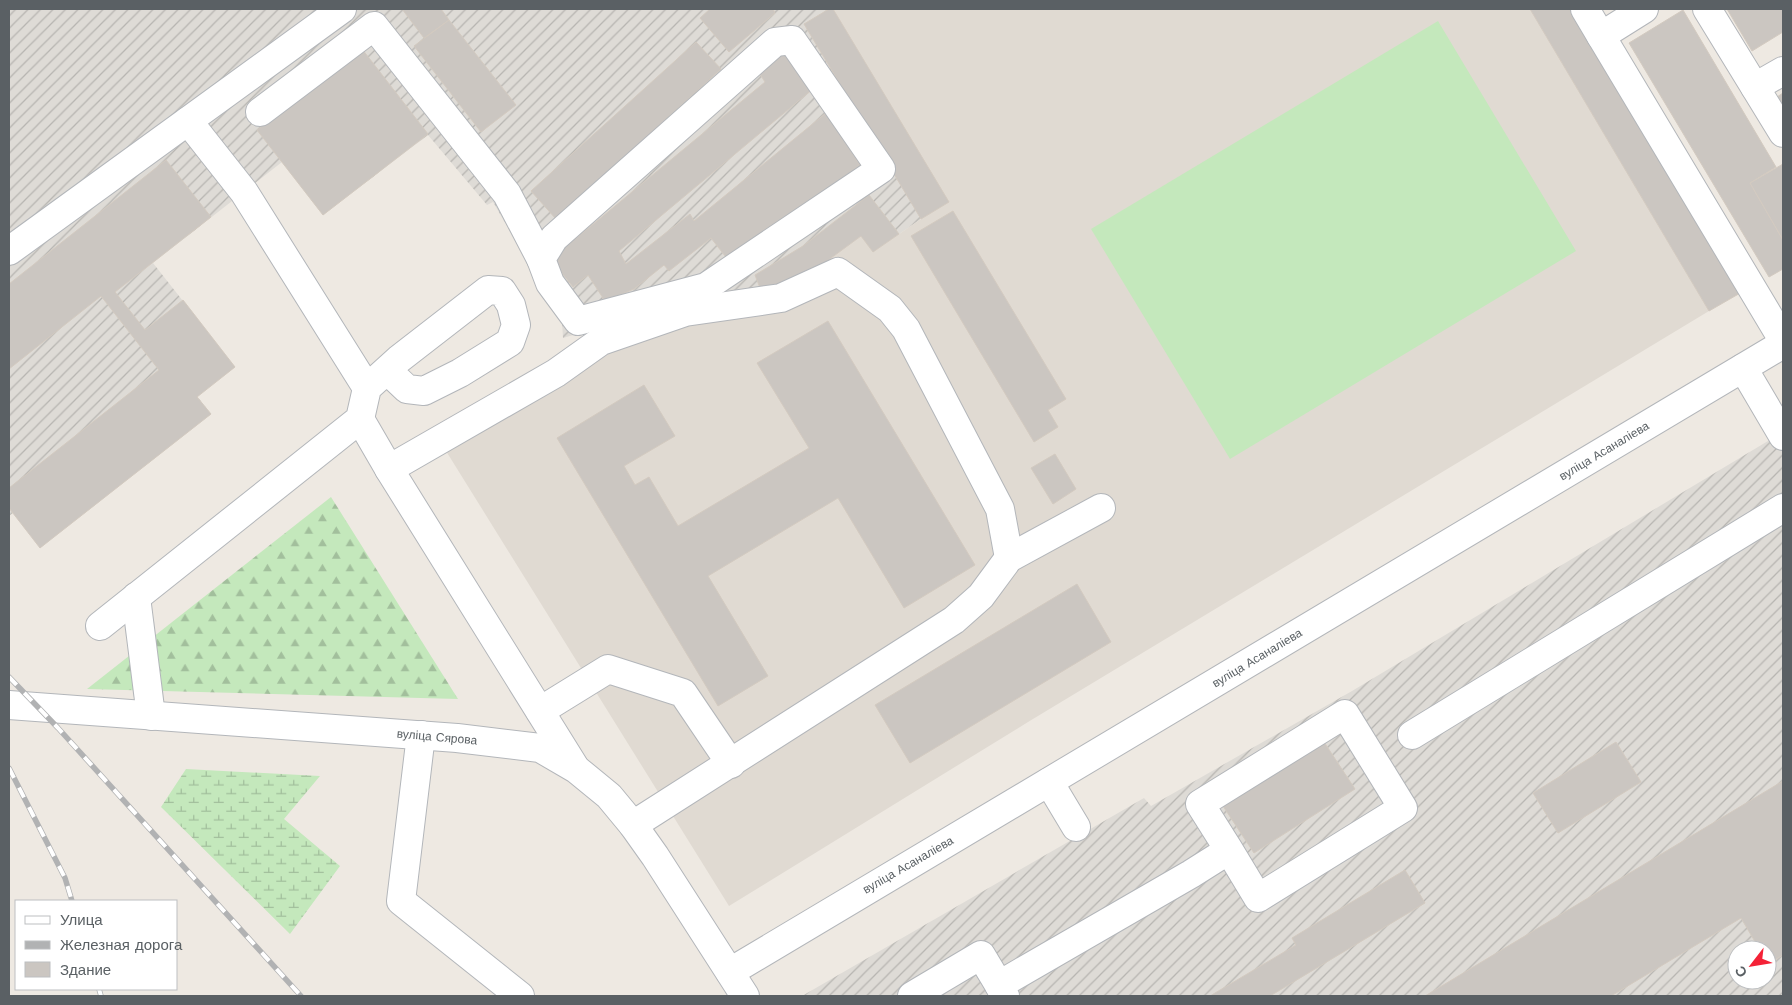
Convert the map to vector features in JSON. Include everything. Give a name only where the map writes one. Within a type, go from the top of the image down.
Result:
[{"type":"street","points":[[9,250],[342,9]]},
{"type":"street","points":[[1585,9],[1783,340]]},
{"type":"street","points":[[1601,36],[1644,9]]},
{"type":"street","points":[[1707,9],[1783,133]]},
{"type":"street","points":[[260,112],[374,26],[507,194],[541,259],[550,283],[578,320],[585,352]]},
{"type":"street","points":[[541,259],[554,238],[776,42],[792,40],[881,169],[706,287],[578,320]]},
{"type":"street","points":[[1755,87],[1783,71]]},
{"type":"street","points":[[188,121],[244,192],[367,388]]},
{"type":"street","points":[[389,469],[556,372],[602,341],[685,312],[781,298],[838,272],[890,309],[906,329],[1000,509],[1008,558]]},
{"type":"street","name":"вуліца Асаналіева","points":[[730,972],[1783,344]]},
{"type":"street","points":[[1743,368],[1783,436]]},
{"type":"street","points":[[100,626],[360,419],[367,388],[388,370]]},
{"type":"street","points":[[360,419],[389,469],[576,769]]},
{"type":"street","points":[[633,826],[954,620],[981,596],[1008,558],[1101,508]]},
{"type":"street","points":[[1412,735],[1783,508]]},
{"type":"street","points":[[136,597],[151,716]]},
{"type":"street","points":[[540,711],[608,669],[683,692],[731,764]]},
{"type":"street","name":"вуліца Сярова","points":[[9,705],[421,735],[540,748],[576,769],[608,796],[633,826],[745,996]]},
{"type":"street","points":[[1345,714],[1403,808],[1258,898],[1228,850],[1200,804],[1345,714]]},
{"type":"street","points":[[421,735],[401,901],[520,996]]},
{"type":"street","points":[[1048,782],[1076,826]]},
{"type":"street","points":[[912,996],[981,955],[1002,991],[1228,850]]},
{"type":"shaded area","points":[[9,9],[833,9],[949,202],[873,252],[861,237],[793,286],[604,326],[563,338],[562,321],[493,202],[487,205],[428,135],[323,215],[282,162],[153,263],[235,367],[197,396],[211,414],[40,548],[13,513],[9,516]]},
{"type":"shaded area","points":[[833,9],[1530,9],[1709,311],[1028,722],[729,906],[446,451],[601,341],[793,286],[861,236],[873,252],[948,202]]},
{"type":"shaded area","points":[[1783,432],[1783,996],[802,996],[1144,798],[1151,806],[1352,691]]},
{"type":"green space","points":[[1438,21],[1576,251],[1230,459],[1091,229]]},
{"type":"green space","points":[[331,497],[458,699],[87,689]]},
{"type":"green space","points":[[186,769],[320,776],[284,819],[340,866],[290,934],[161,807]]},
{"type":"building","points":[[402,9],[441,9],[449,20],[424,38]]},
{"type":"building","points":[[710,9],[773,9],[775,13],[729,52],[700,18]]},
{"type":"building","points":[[829,9],[833,9],[949,202],[921,219],[804,24]]},
{"type":"building","points":[[1530,9],[1574,9],[1742,292],[1709,311]]},
{"type":"building","points":[[1727,9],[1783,9],[1783,32],[1752,51]]},
{"type":"building","points":[[1683,10],[1776,167],[1750,183],[1783,240],[1783,269],[1769,277],[1629,43]]},
{"type":"building","points":[[449,20],[516,105],[481,132],[414,46]]},
{"type":"building","points":[[696,42],[721,69],[556,219],[531,191]]},
{"type":"building","points":[[362,49],[428,134],[323,215],[257,130]]},
{"type":"building","points":[[784,51],[814,88],[619,251],[626,264],[690,214],[694,221],[826,113],[860,165],[729,261],[711,238],[669,271],[664,265],[634,289],[605,301],[588,275],[573,287],[551,259],[765,82],[758,71]]},
{"type":"building","points":[[1783,93],[1783,108],[1777,97]]},
{"type":"building","points":[[166,160],[211,217],[115,292],[145,330],[183,300],[235,367],[197,397],[211,414],[40,548],[9,508],[9,488],[159,370],[101,296],[9,369],[9,284]]},
{"type":"building","points":[[1783,164],[1783,240],[1750,183]]},
{"type":"building","points":[[869,195],[899,234],[873,252],[861,236],[793,286],[762,293],[755,275],[803,246]]},
{"type":"building","points":[[953,211],[1066,399],[1048,410],[1058,427],[1034,442],[911,236]]},
{"type":"building","points":[[828,321],[975,565],[904,608],[838,498],[708,576],[768,676],[718,706],[557,438],[644,385],[675,436],[624,466],[635,485],[649,477],[678,526],[809,448],[757,363]]},
{"type":"building","points":[[1055,454],[1076,489],[1053,504],[1031,468]]},
{"type":"building","points":[[1077,584],[1111,642],[910,763],[875,705]]},
{"type":"building","points":[[1324,742],[1355,789],[1254,853],[1223,806]]},
{"type":"building","points":[[1616,742],[1641,782],[1558,833],[1533,793]]},
{"type":"building","points":[[1783,781],[1783,955],[1777,959],[1777,940],[1754,940],[1741,918],[1611,996],[1425,996]]},
{"type":"building","points":[[1405,870],[1425,903],[1270,996],[1210,996],[1296,945],[1292,938]]},
{"type":"railway","points":[[9,677],[58,728],[301,996]]},
{"type":"railway","points":[[9,768],[65,878],[72,900]]},
{"type":"railway","points":[[99,990],[101,996]]}]
